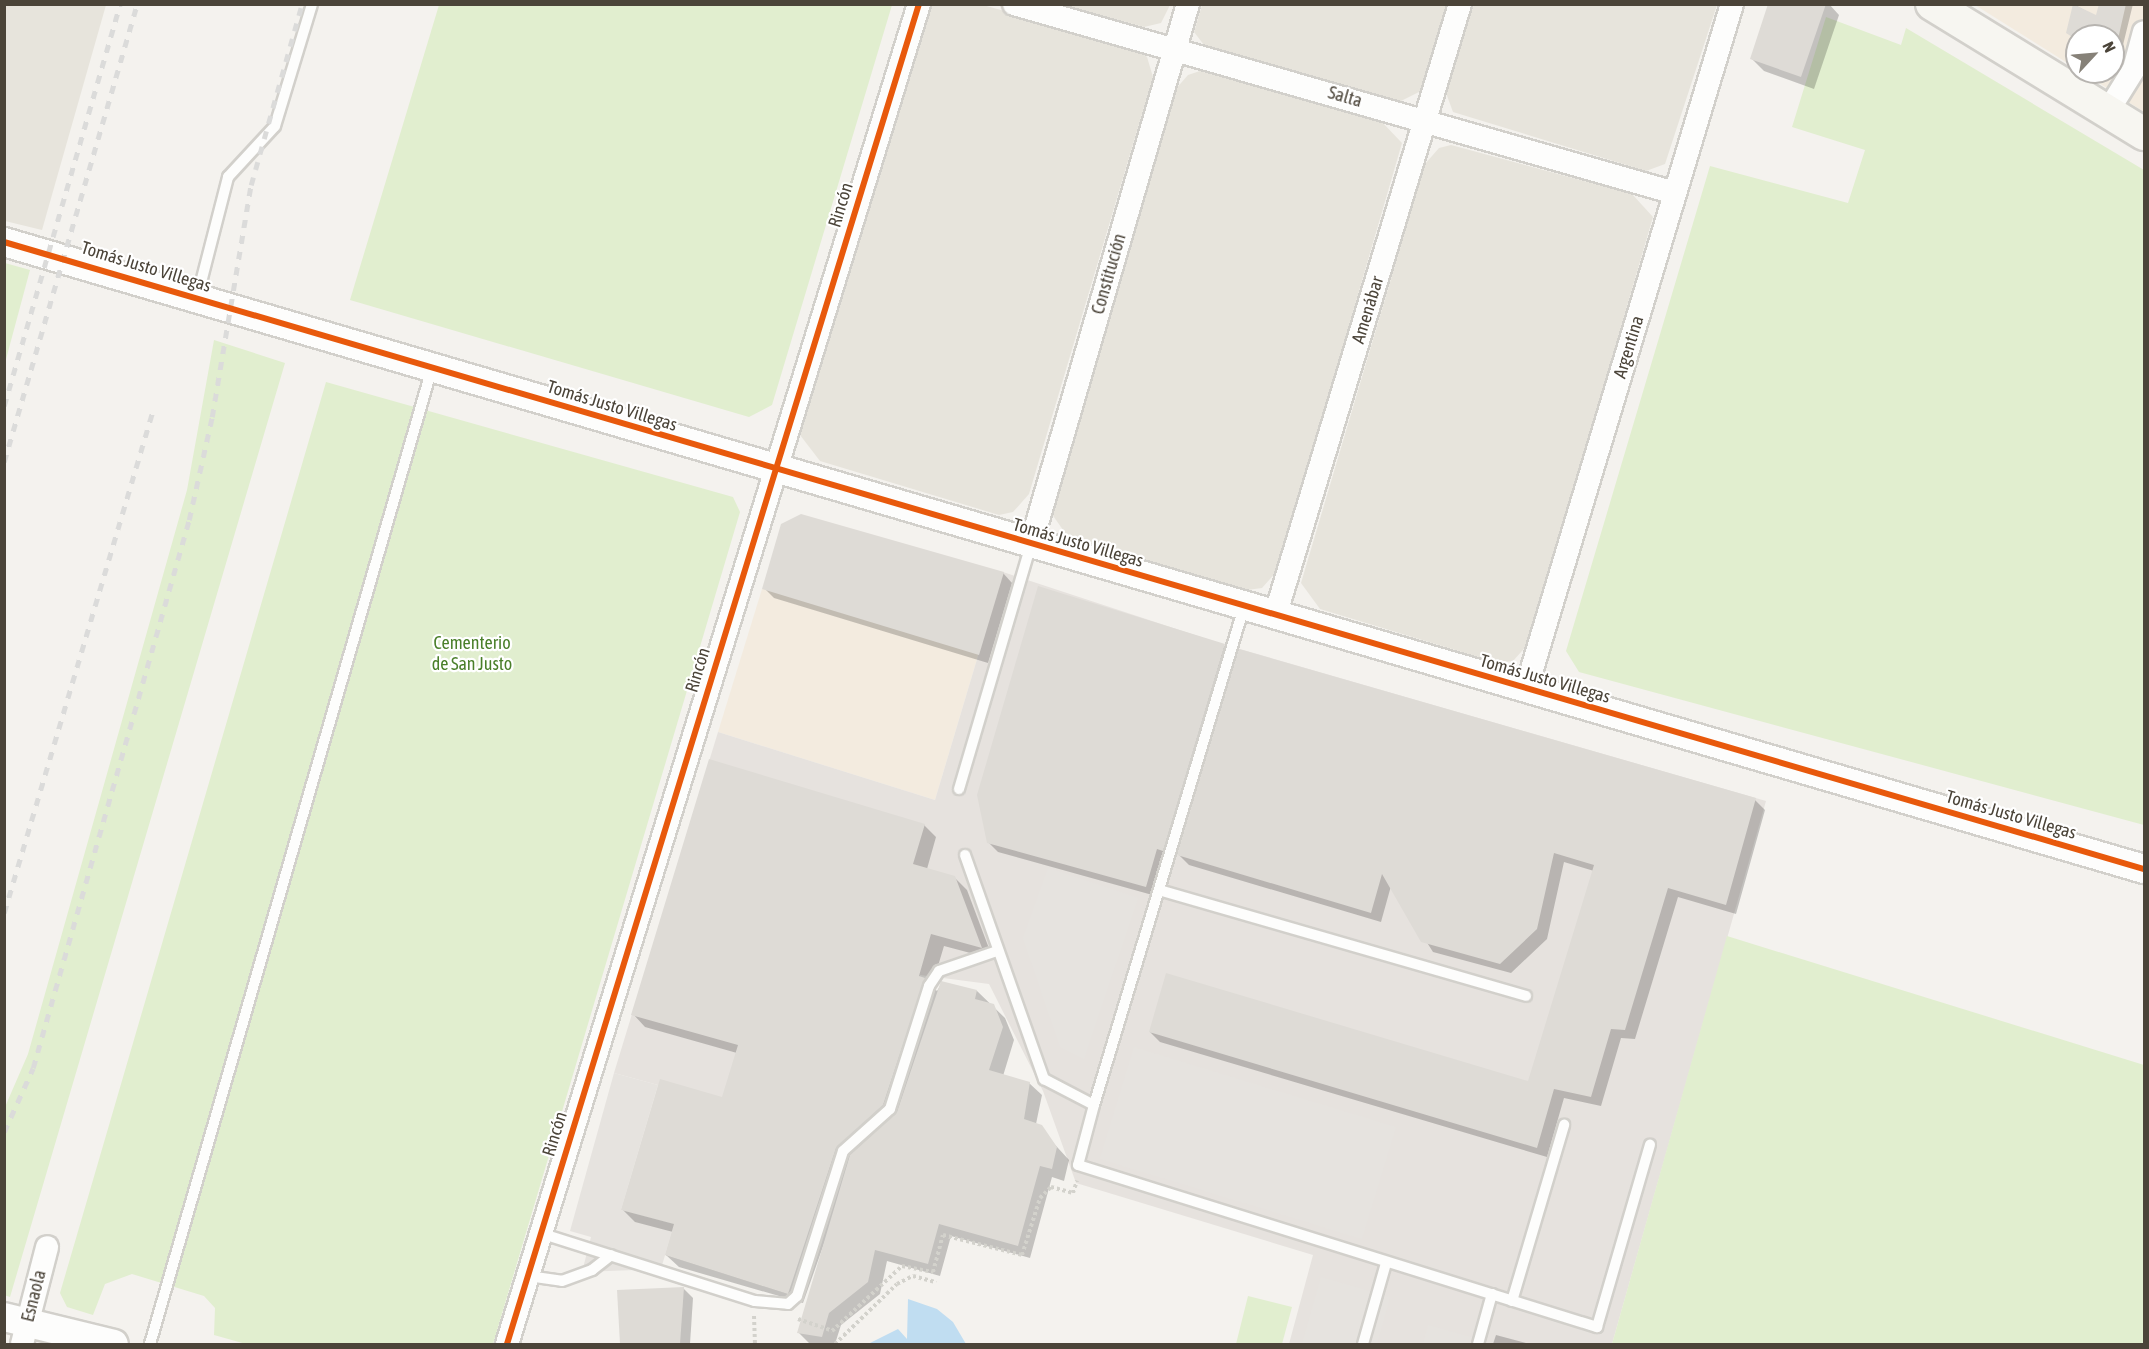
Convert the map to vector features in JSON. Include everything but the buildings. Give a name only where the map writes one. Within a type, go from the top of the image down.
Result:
[{"type":"main road","points":[[1932,4],[2145,134]]},
{"type":"street","name":"Rincón","points":[[507,1344],[919,4]]},
{"type":"street","name":"Salta","points":[[1014,4],[1427,119],[1675,193]]},
{"type":"street","name":"Constitución","points":[[1031,544],[1188,4]]},
{"type":"street","name":"Amenábar","points":[[1275,616],[1460,4]]},
{"type":"street","name":"Argentina","points":[[1526,689],[1732,4]]},
{"type":"street","points":[[2108,111],[2134,69],[2145,32]]},
{"type":"street","name":"Tomás Justo Villegas","points":[[4,242],[775,470],[2145,869]]},
{"type":"street","name":"Esnaola","points":[[18,1328],[47,1247]]},
{"type":"street","points":[[18,1328],[114,1344]]},
{"type":"lane","points":[[197,298],[228,177],[275,126],[312,4]]},
{"type":"lane","points":[[150,1344],[432,368]]},
{"type":"lane","points":[[959,789],[1031,544]]},
{"type":"lane","points":[[1244,607],[1078,1165],[1597,1327],[1650,1145]]},
{"type":"lane","points":[[965,855],[1044,1079],[1094,1105]]},
{"type":"lane","points":[[1159,890],[1526,996]]},
{"type":"lane","points":[[540,1233],[777,1307],[797,1296],[843,1151],[891,1109],[929,986],[939,971],[997,951]]},
{"type":"lane","points":[[1512,1301],[1564,1125]]},
{"type":"lane","points":[[528,1276],[562,1281],[611,1255]]},
{"type":"lane","points":[[1363,1344],[1386,1263]]},
{"type":"lane","points":[[1478,1344],[1492,1294]]},
{"type":"path","points":[[777,1307],[832,1332],[902,1266],[933,1272],[943,1235],[1022,1255],[1040,1197],[1051,1187],[1073,1193],[1078,1165]]},
{"type":"path","points":[[835,1344],[897,1284],[913,1275],[936,1282]]},
{"type":"path","points":[[755,1301],[755,1344]]},
{"type":"shaded area","points":[[5,4],[106,5],[42,230],[5,221]]},
{"type":"shaded area","points":[[933,4],[983,5],[1132,46],[1147,57],[1153,77],[1029,494],[1013,512],[999,515],[820,461],[800,435],[925,16]]},
{"type":"shaded area","points":[[1474,4],[1717,5],[1665,164],[1646,171],[1453,112],[1446,93]]},
{"type":"shaded area","points":[[1063,5],[1170,5],[1161,23],[1144,27]]},
{"type":"shaded area","points":[[1202,5],[1449,5],[1423,90],[1399,102],[1204,45],[1194,32]]},
{"type":"shaded area","points":[[1975,5],[2144,5],[2144,112],[2101,84],[2125,84],[2125,24],[2065,24],[2065,61]]},
{"type":"shaded area","points":[[1200,71],[1381,121],[1402,143],[1278,570],[1262,588],[1247,590],[1068,537],[1049,510],[1174,91],[1188,75]]},
{"type":"shaded area","points":[[1451,145],[1632,194],[1653,217],[1529,643],[1513,661],[1498,663],[1320,609],[1301,583],[1425,164],[1439,148]]},
{"type":"shaded area","points":[[1003,572],[935,800],[718,732],[762,589]]},
{"type":"shaded area","points":[[1003,572],[1219,643],[1766,801],[1612,1344],[1289,1344],[1313,1255],[1076,1183],[1043,1091],[989,984],[920,975],[885,1095],[851,1135],[835,1131],[788,1294],[665,1255],[674,1224],[621,1210],[658,1085],[614,1073],[718,732],[935,800]]},
{"type":"shaded area","points":[[1048,868],[1138,898],[1084,1059],[1060,1047],[1023,938]]},
{"type":"shaded area","points":[[1134,1047],[1396,1127],[1362,1239],[1100,1159]]},
{"type":"shaded area","points":[[614,1073],[658,1085],[621,1210],[674,1224],[661,1269],[582,1272],[591,1237],[570,1231]]},
{"type":"shaded area","points":[[1321,1277],[1390,1297],[1377,1344],[1302,1344]]},
{"type":"shaded area","points":[[1428,1325],[1492,1343],[1492,1344],[1423,1344]]},
{"type":"green space","points":[[439,5],[892,5],[772,405],[749,417],[350,300]]},
{"type":"green space","points":[[1826,17],[1901,45],[1906,28],[2144,170],[2144,825],[1579,672],[1566,651],[1710,166],[1848,203],[1865,150],[1792,127]]},
{"type":"green space","points":[[4,263],[30,270],[5,363]]},
{"type":"green space","points":[[214,340],[285,363],[10,1297],[4,1295],[5,1107],[28,1054],[187,490]]},
{"type":"green space","name":"Cementerio de San Justo","points":[[326,382],[733,497],[740,512],[493,1344],[246,1344],[214,1335],[215,1308],[204,1296],[132,1274],[105,1284],[93,1315],[67,1307],[60,1293]]},
{"type":"green space","points":[[1727,936],[2144,1065],[2144,1344],[1612,1344]]},
{"type":"green space","points":[[1248,1296],[1292,1307],[1282,1344],[1236,1344]]},
{"type":"water","points":[[908,1299],[937,1309],[953,1322],[966,1344],[868,1344],[898,1329],[907,1339]]},
{"type":"railway","points":[[4,406],[120,4]]},
{"type":"railway","points":[[4,462],[137,4]]},
{"type":"railway","points":[[4,1132],[33,1068],[189,520],[212,417],[251,185],[302,4]]},
{"type":"railway","points":[[4,913],[153,410]]},
{"type":"cycle path","points":[[507,1344],[919,4]]},
{"type":"cycle path","points":[[4,242],[2144,869]]}]
